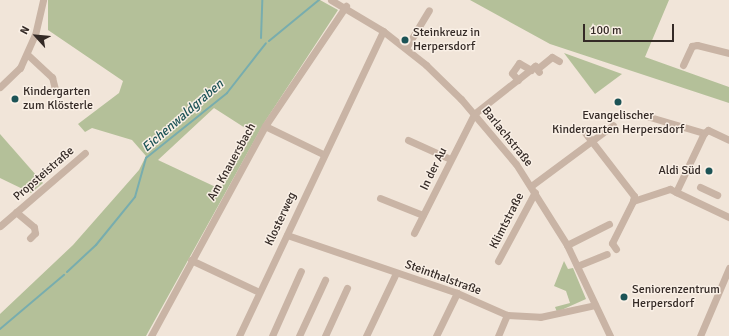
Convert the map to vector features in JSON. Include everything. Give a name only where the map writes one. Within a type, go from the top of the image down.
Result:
[{"type":"street","points":[[0,87],[28,55],[35,35],[43,0]]},
{"type":"street","name":"Barlachstraße","points":[[331,0],[346,6],[406,48],[474,114],[533,189],[567,245],[610,336]]},
{"type":"street","name":"Am Knauersbach","points":[[151,336],[265,126],[346,6]]},
{"type":"street","points":[[406,48],[429,10]]},
{"type":"street","name":"Klosterweg","points":[[239,336],[287,235],[323,154],[383,31]]},
{"type":"street","points":[[683,65],[697,45],[729,53]]},
{"type":"street","points":[[28,55],[52,77],[55,89]]},
{"type":"street","points":[[474,114],[518,80],[536,70],[552,57],[559,61]]},
{"type":"street","points":[[518,80],[512,73],[519,63],[536,70]]},
{"type":"street","name":"In der Au","points":[[414,233],[474,114]]},
{"type":"street","points":[[643,115],[704,133]]},
{"type":"street","points":[[533,189],[591,140],[613,125]]},
{"type":"street","points":[[265,126],[323,154]]},
{"type":"street","points":[[583,130],[634,196],[633,201],[612,243],[616,249]]},
{"type":"street","points":[[676,192],[704,133],[708,130],[729,140]]},
{"type":"street","points":[[408,140],[450,159]]},
{"type":"street","name":"Propsteistraße","points":[[0,226],[85,153]]},
{"type":"street","points":[[700,187],[717,195]]},
{"type":"street","name":"Klimtstraße","points":[[498,261],[533,189]]},
{"type":"street","points":[[633,201],[670,189],[729,217]]},
{"type":"street","points":[[380,198],[423,215]]},
{"type":"street","name":"Propsteistraße","points":[[16,212],[34,226],[35,233],[30,238]]},
{"type":"street","points":[[567,245],[610,224]]},
{"type":"street","name":"Steinthalstraße","points":[[287,235],[457,293],[507,315],[540,317],[595,305]]},
{"type":"street","points":[[577,266],[607,254]]},
{"type":"street","points":[[191,260],[259,292]]},
{"type":"street","points":[[700,336],[729,268]]},
{"type":"street","points":[[272,336],[301,271]]},
{"type":"street","points":[[366,336],[396,273]]},
{"type":"street","points":[[299,336],[325,280]]},
{"type":"street","points":[[325,336],[347,288]]},
{"type":"street","points":[[436,336],[457,293]]},
{"type":"street","points":[[498,336],[507,315]]},
{"type":"green space","points":[[48,0],[320,0],[338,10],[264,123],[146,336],[0,336],[0,314],[73,245],[139,170],[146,156],[132,140],[92,128],[85,132],[78,124],[119,93],[123,81],[48,30]],"holes":[[[214,108],[253,133],[220,189],[158,160]]]},
{"type":"green space","points":[[470,0],[669,0],[645,57],[729,87],[729,103],[550,44]]},
{"type":"green space","points":[[564,53],[622,74],[595,94]]},
{"type":"green space","points":[[0,134],[43,183],[31,193],[0,178]]},
{"type":"green space","points":[[564,261],[568,269],[573,268],[586,299],[557,312],[555,307],[570,303],[566,291],[554,286]]},
{"type":"waterway","name":"Eichenwaldgraben","points":[[261,38],[262,0]]},
{"type":"waterway","points":[[269,41],[319,0]]},
{"type":"waterway","name":"Eichenwaldgraben","points":[[67,272],[96,245],[135,197],[146,158],[227,93],[266,43]]},
{"type":"waterway","name":"Eichenwaldgraben","points":[[0,329],[64,275]]},
{"type":"place","name":"Steinkreuz in Herpersdorf","points":[[405,40]]},
{"type":"place","name":"Kindergarten zum Klösterle","points":[[15,99]]},
{"type":"place","name":"Evangelischer Kindergarten Herpersdorf","points":[[618,102]]},
{"type":"place","name":"Aldi Süd","points":[[709,171]]},
{"type":"place","name":"Seniorenzentrum Herpersdorf","points":[[624,297]]}]
